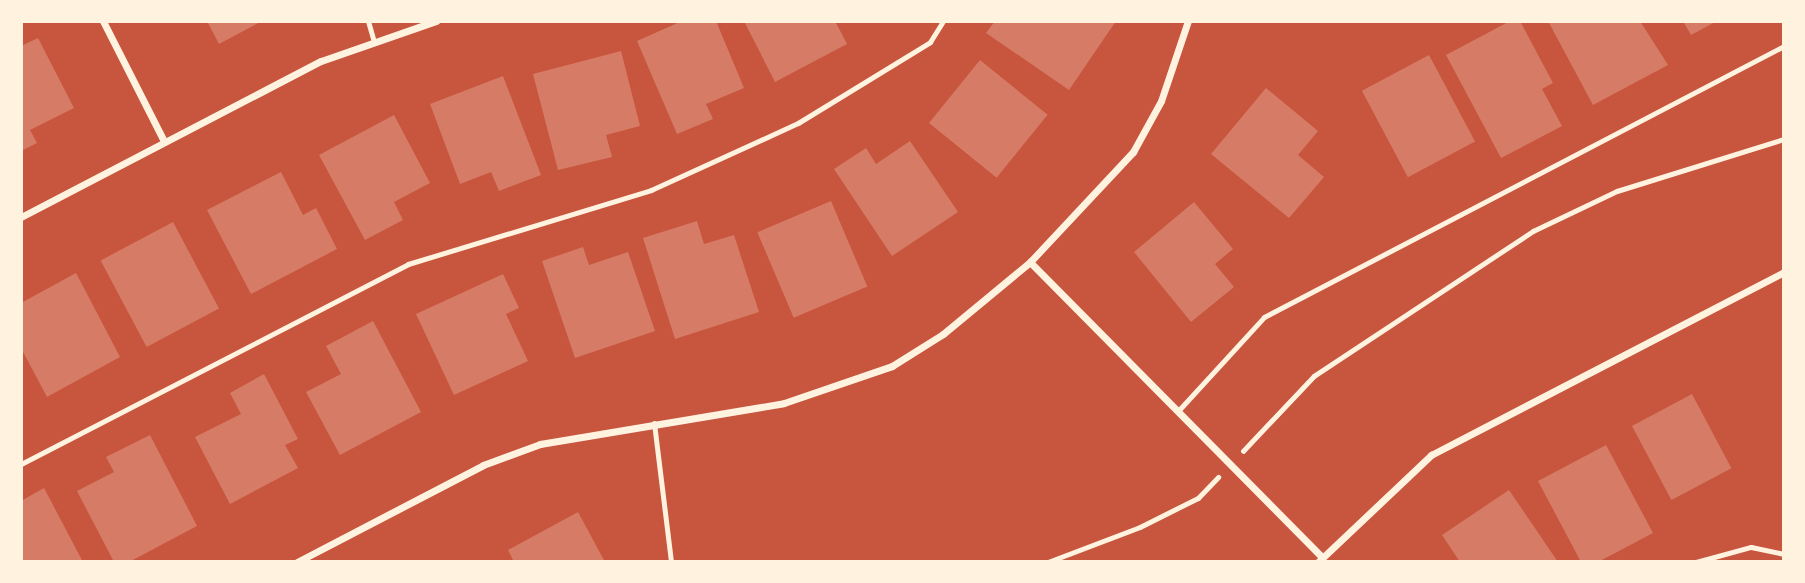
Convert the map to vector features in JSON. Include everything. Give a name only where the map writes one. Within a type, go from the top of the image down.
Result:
[{"type":"street","points":[[103,21],[164,141]]},
{"type":"street","points":[[21,216],[321,61],[436,21]]},
{"type":"street","points":[[297,562],[482,465],[540,444],[842,388],[943,334],[1030,262],[1133,152],[1161,101],[1188,21]]},
{"type":"street","points":[[1030,262],[1178,411],[1320,560],[1431,455],[1784,272]]},
{"type":"lane","points":[[368,21],[374,42]]},
{"type":"lane","points":[[21,464],[408,264],[651,190],[798,123],[930,42],[943,21]]},
{"type":"lane","points":[[1178,411],[1264,317],[1784,46]]},
{"type":"lane","points":[[654,424],[671,562]]},
{"type":"lane","points":[[1696,562],[1751,547],[1784,554]]},
{"type":"path","points":[[1048,562],[1198,498],[1314,376],[1533,231],[1618,191],[1784,139]]},
{"type":"building","points":[[207,21],[262,21],[219,44]]},
{"type":"building","points":[[682,21],[716,21],[744,88],[706,104],[713,119],[677,134],[637,41]]},
{"type":"building","points":[[744,21],[835,21],[847,44],[775,82]]},
{"type":"building","points":[[995,21],[1116,21],[1069,90],[986,33]]},
{"type":"building","points":[[1510,21],[1520,21],[1553,83],[1542,89],[1562,126],[1501,158],[1446,55]]},
{"type":"building","points":[[1548,21],[1640,21],[1668,65],[1593,105]]},
{"type":"building","points":[[1683,21],[1717,21],[1691,35]]},
{"type":"building","points":[[38,38],[74,108],[30,130],[37,143],[21,151],[21,46]]},
{"type":"building","points":[[621,51],[640,126],[606,135],[612,157],[558,170],[533,74]]},
{"type":"building","points":[[1429,55],[1475,142],[1408,177],[1362,91]]},
{"type":"building","points":[[980,60],[1048,115],[997,178],[929,123]]},
{"type":"building","points":[[503,76],[541,175],[499,191],[491,172],[460,184],[430,104]]},
{"type":"building","points":[[1266,88],[1318,131],[1298,155],[1324,177],[1289,218],[1211,154]]},
{"type":"building","points":[[394,115],[430,183],[394,202],[403,220],[365,240],[319,155]]},
{"type":"building","points":[[910,141],[958,212],[892,256],[834,169],[866,148],[876,164]]},
{"type":"building","points":[[281,172],[303,215],[316,208],[337,249],[251,294],[207,210]]},
{"type":"building","points":[[831,201],[867,287],[794,318],[757,232]]},
{"type":"building","points":[[1194,202],[1233,249],[1215,264],[1234,287],[1191,322],[1134,252]]},
{"type":"building","points":[[697,221],[704,244],[734,235],[759,312],[675,339],[643,238]]},
{"type":"building","points":[[173,222],[219,309],[147,347],[101,260]]},
{"type":"building","points":[[583,247],[589,265],[628,252],[655,331],[575,358],[542,261]]},
{"type":"building","points":[[76,273],[120,357],[47,397],[21,348],[21,303]]},
{"type":"building","points":[[503,274],[519,308],[506,314],[528,361],[454,395],[416,314]]},
{"type":"building","points":[[373,321],[421,412],[340,455],[306,392],[341,374],[326,346]]},
{"type":"building","points":[[264,374],[298,439],[285,445],[298,468],[230,504],[195,437],[241,414],[230,393]]},
{"type":"building","points":[[1692,394],[1731,468],[1671,500],[1632,426]]},
{"type":"building","points":[[150,435],[197,526],[129,562],[114,562],[77,491],[114,472],[106,457]]},
{"type":"building","points":[[1606,445],[1653,533],[1598,562],[1581,562],[1538,481]]},
{"type":"building","points":[[44,488],[83,562],[21,562],[21,501]]},
{"type":"building","points":[[1509,490],[1558,562],[1460,562],[1442,535]]},
{"type":"building","points":[[578,512],[605,562],[514,562],[508,550]]}]
